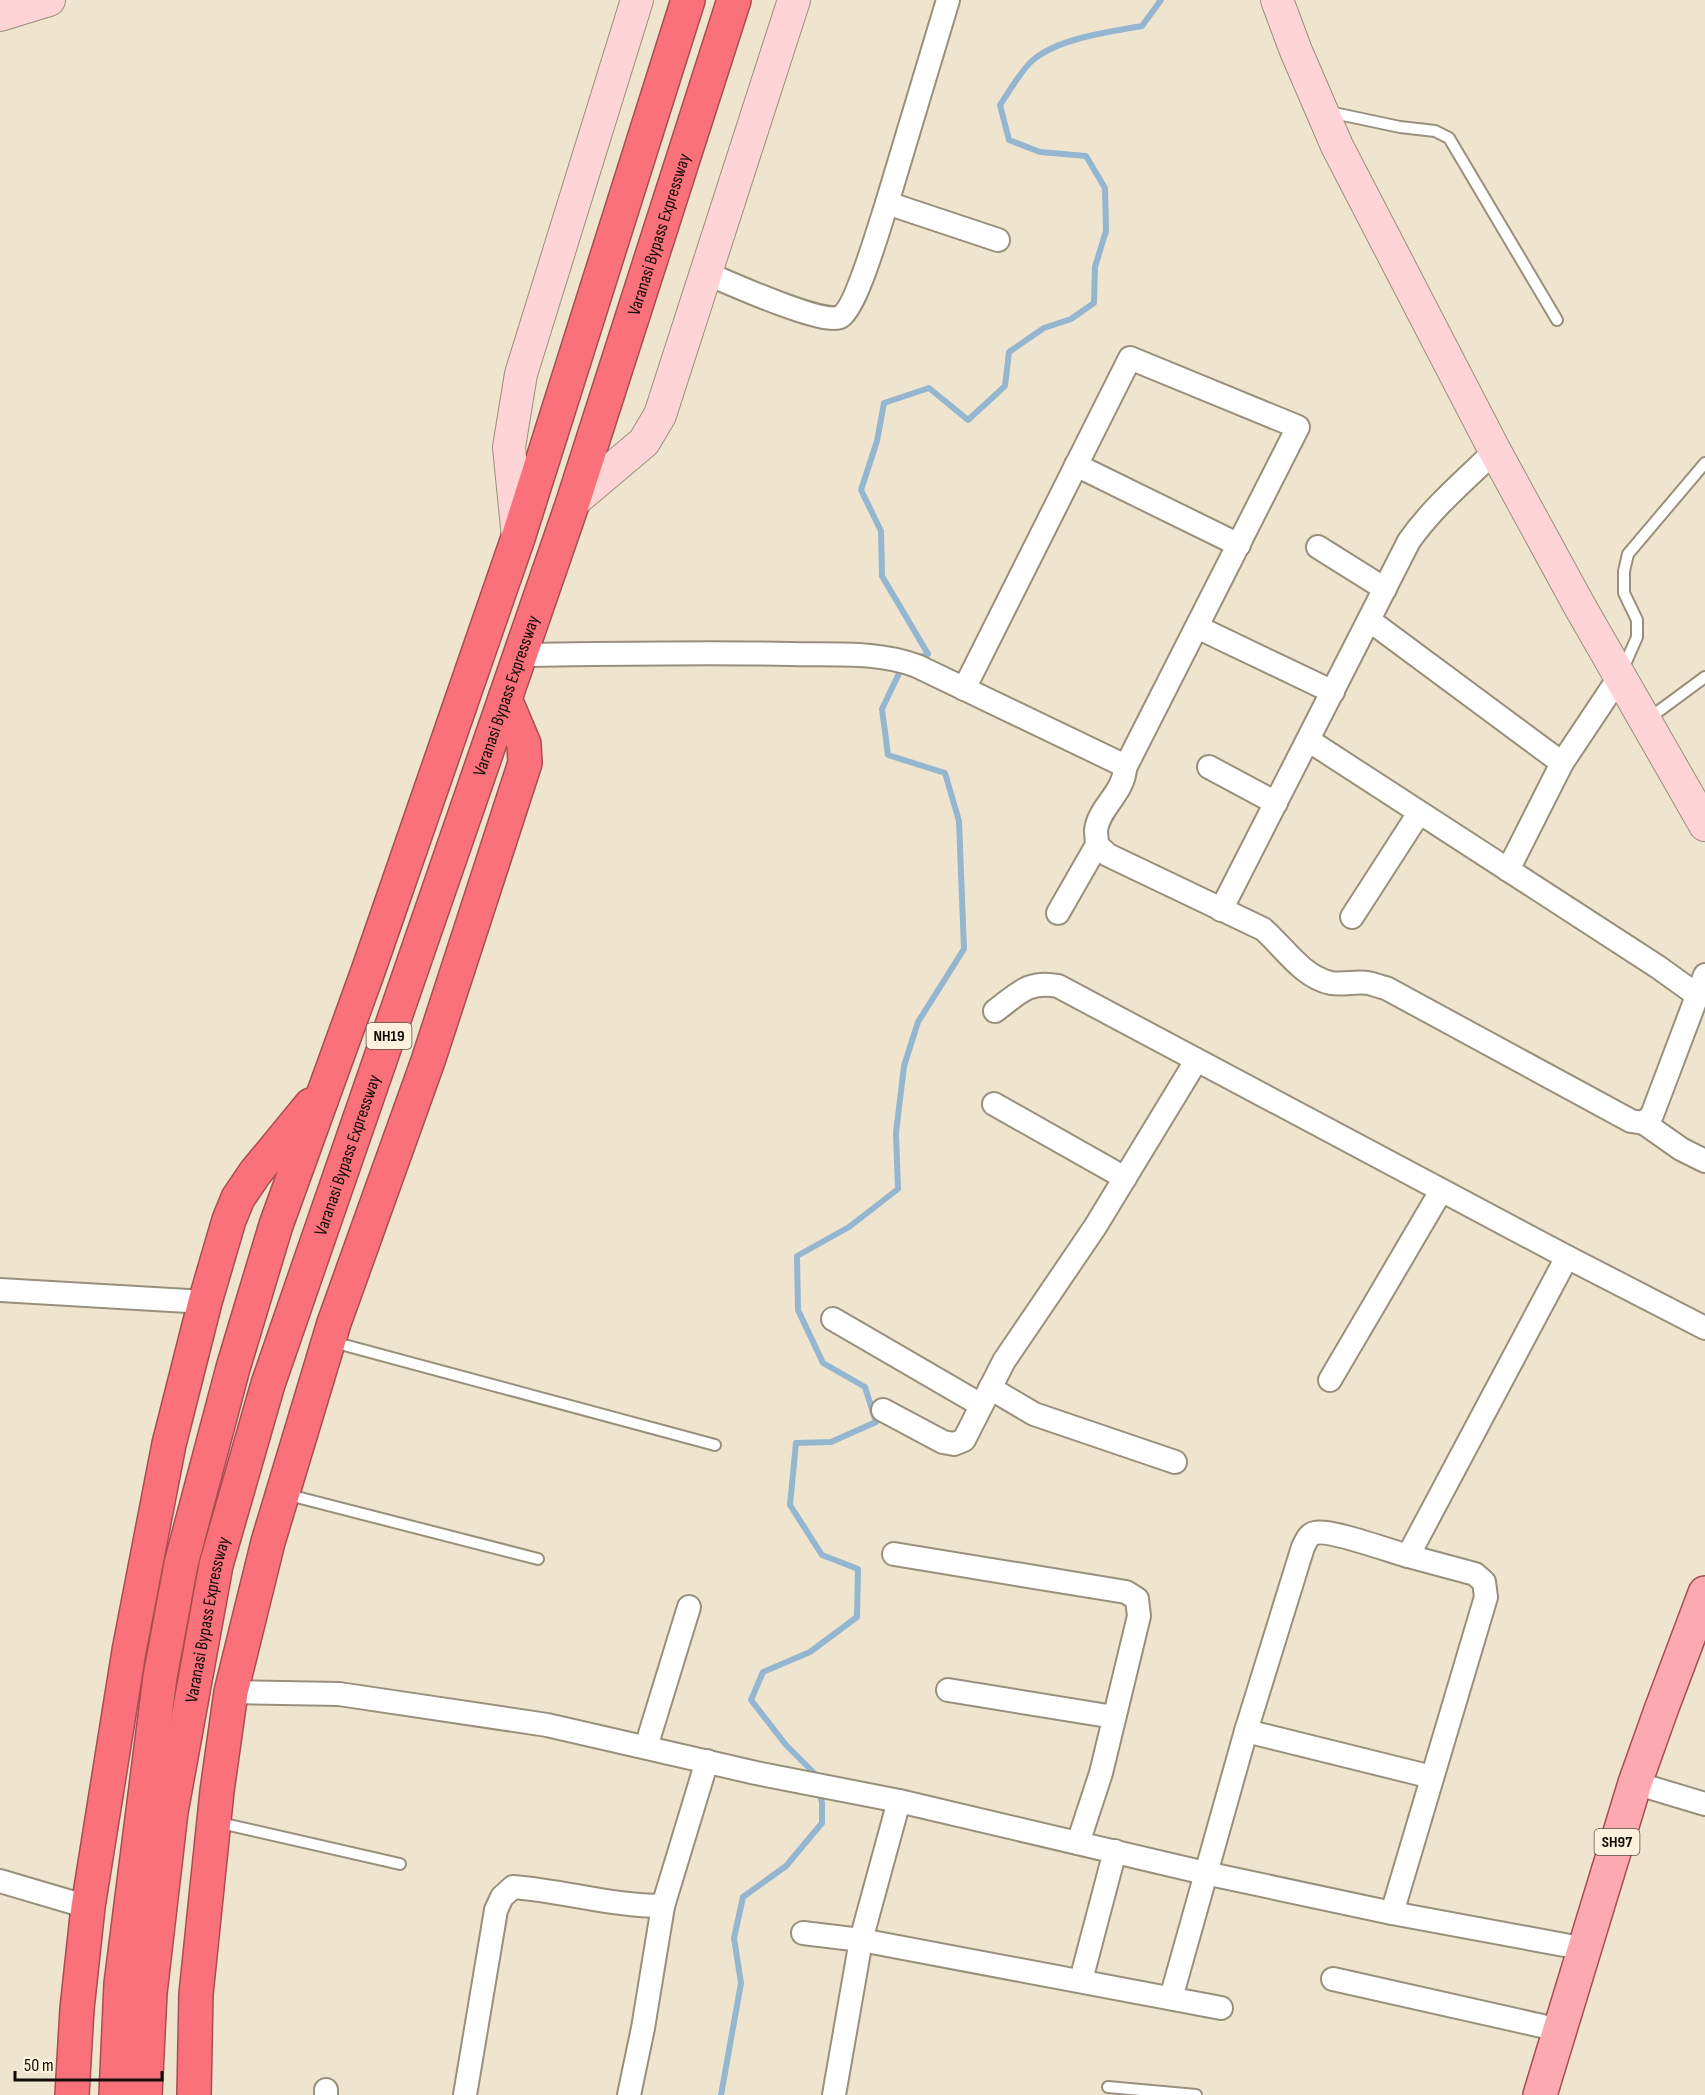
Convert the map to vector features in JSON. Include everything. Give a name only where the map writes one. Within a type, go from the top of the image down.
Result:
[{"type":"highway","name":"Varanasi Bypass Expressway","points":[[116,2095],[121,1984],[140,1820],[160,1677],[181,1564],[232,1368],[276,1226],[518,538],[688,0]]},
{"type":"highway","name":"Varanasi Bypass Expressway","points":[[145,2095],[150,1992],[171,1812],[216,1565],[268,1384],[573,501],[734,0]]},
{"type":"highway","points":[[194,2095],[196,1994],[214,1821],[231,1692],[268,1542],[328,1341],[428,1061],[525,763],[524,744],[505,699]]},
{"type":"highway","points":[[72,2095],[77,2009],[88,1906],[127,1662],[164,1467],[205,1302],[229,1220],[238,1198],[255,1173],[326,1087]]},
{"type":"main road","name":"SH97","points":[[1540,2095],[1635,1784],[1660,1710],[1705,1593]]},
{"type":"street","points":[[0,15],[49,0]]},
{"type":"street","points":[[518,538],[509,447],[521,374],[637,0]]},
{"type":"street","points":[[573,501],[644,442],[660,415],[794,0]]},
{"type":"street","points":[[706,273],[799,310],[828,318],[839,317],[849,308],[887,203],[948,0]]},
{"type":"street","points":[[1277,0],[1336,146],[1495,451],[1705,825]]},
{"type":"street","points":[[887,203],[998,240]]},
{"type":"street","points":[[964,689],[1130,358],[1298,427],[1125,768],[1125,778],[1120,789],[1100,819],[1096,830],[1097,845],[1058,913]]},
{"type":"street","points":[[1221,910],[1409,541],[1441,502],[1495,451]]},
{"type":"street","points":[[1076,465],[1239,545]]},
{"type":"street","points":[[1318,547],[1385,589]]},
{"type":"street","points":[[1370,620],[1562,763]]},
{"type":"street","points":[[1197,627],[1333,692]]},
{"type":"street","points":[[520,655],[739,653],[874,656],[907,662],[1119,763],[1125,768]]},
{"type":"street","points":[[1508,870],[1562,763],[1620,676]]},
{"type":"street","points":[[1308,740],[1648,960],[1701,985],[1652,1114],[1644,1124]]},
{"type":"street","points":[[1209,767],[1276,803]]},
{"type":"street","points":[[1352,917],[1419,813]]},
{"type":"street","points":[[1097,845],[1108,855],[1263,929],[1279,942],[1301,968],[1328,982],[1344,985],[1367,983],[1386,988],[1631,1121],[1644,1124],[1681,1149],[1705,1161]]},
{"type":"street","points":[[994,1011],[1023,990],[1036,984],[1058,986],[1441,1191],[1705,1328]]},
{"type":"street","points":[[883,1410],[943,1442],[954,1444],[964,1440],[1004,1361],[1095,1227],[1196,1061]]},
{"type":"street","points":[[994,1104],[1125,1178]]},
{"type":"street","points":[[1330,1380],[1441,1191]]},
{"type":"street","points":[[1408,1556],[1567,1257]]},
{"type":"street","points":[[0,1290],[205,1302]]},
{"type":"street","points":[[833,1319],[985,1397],[1175,1462]]},
{"type":"street","points":[[1171,1998],[1246,1731],[1303,1547],[1310,1536],[1316,1532],[1337,1535],[1475,1574],[1484,1582],[1486,1597],[1392,1913]]},
{"type":"street","points":[[894,1554],[1126,1592],[1137,1599],[1139,1616],[1101,1773],[1078,1843]]},
{"type":"street","points":[[646,1748],[689,1607]]},
{"type":"street","points":[[948,1690],[1114,1717]]},
{"type":"street","points":[[231,1692],[339,1694],[547,1725],[803,1783],[840,1788],[899,1801],[1205,1873],[1392,1913],[1586,1949]]},
{"type":"street","points":[[1246,1731],[1432,1777]]},
{"type":"street","points":[[629,2095],[644,2028],[663,1906],[707,1761]]},
{"type":"street","points":[[1635,1784],[1705,1804]]},
{"type":"street","points":[[834,2095],[861,1940],[899,1801]]},
{"type":"street","points":[[1081,1980],[1114,1851]]},
{"type":"street","points":[[0,1881],[88,1906]]},
{"type":"street","points":[[465,2095],[496,1910],[502,1897],[513,1887],[605,1902],[663,1906]]},
{"type":"street","points":[[803,1933],[861,1940],[1221,2008]]},
{"type":"street","points":[[1334,1979],[1560,2031]]},
{"type":"lane","points":[[1322,110],[1400,127],[1434,131],[1449,138],[1557,320]]},
{"type":"lane","points":[[1620,676],[1636,637],[1636,620],[1624,592],[1624,571],[1628,554],[1705,463]]},
{"type":"lane","points":[[1646,721],[1705,677]]},
{"type":"lane","points":[[328,1341],[715,1445]]},
{"type":"lane","points":[[282,1494],[538,1559]]},
{"type":"lane","points":[[214,1821],[400,1864]]},
{"type":"lane","points":[[1108,2087],[1196,2095]]},
{"type":"waterway","points":[[917,659],[928,654],[882,576],[881,531],[861,490],[877,441],[884,403],[929,388],[968,420],[1005,386],[1009,352],[1044,328],[1071,319],[1094,303],[1095,267],[1106,231],[1105,188],[1086,156],[1040,152],[1009,140],[1000,105],[1025,69],[1044,52],[1085,37],[1142,26],[1161,0]]},
{"type":"waterway","points":[[817,1779],[816,1775],[786,1745],[751,1700],[763,1672],[810,1652],[857,1617],[858,1569],[822,1555],[790,1505],[796,1443],[831,1442],[876,1422],[865,1387],[823,1363],[798,1310],[797,1256],[849,1227],[898,1189],[896,1133],[904,1066],[918,1022],[964,949],[959,821],[945,773],[888,755],[882,709],[903,665]]},
{"type":"waterway","points":[[721,2095],[741,1983],[734,1938],[743,1897],[786,1866],[822,1823],[819,1789]]}]
